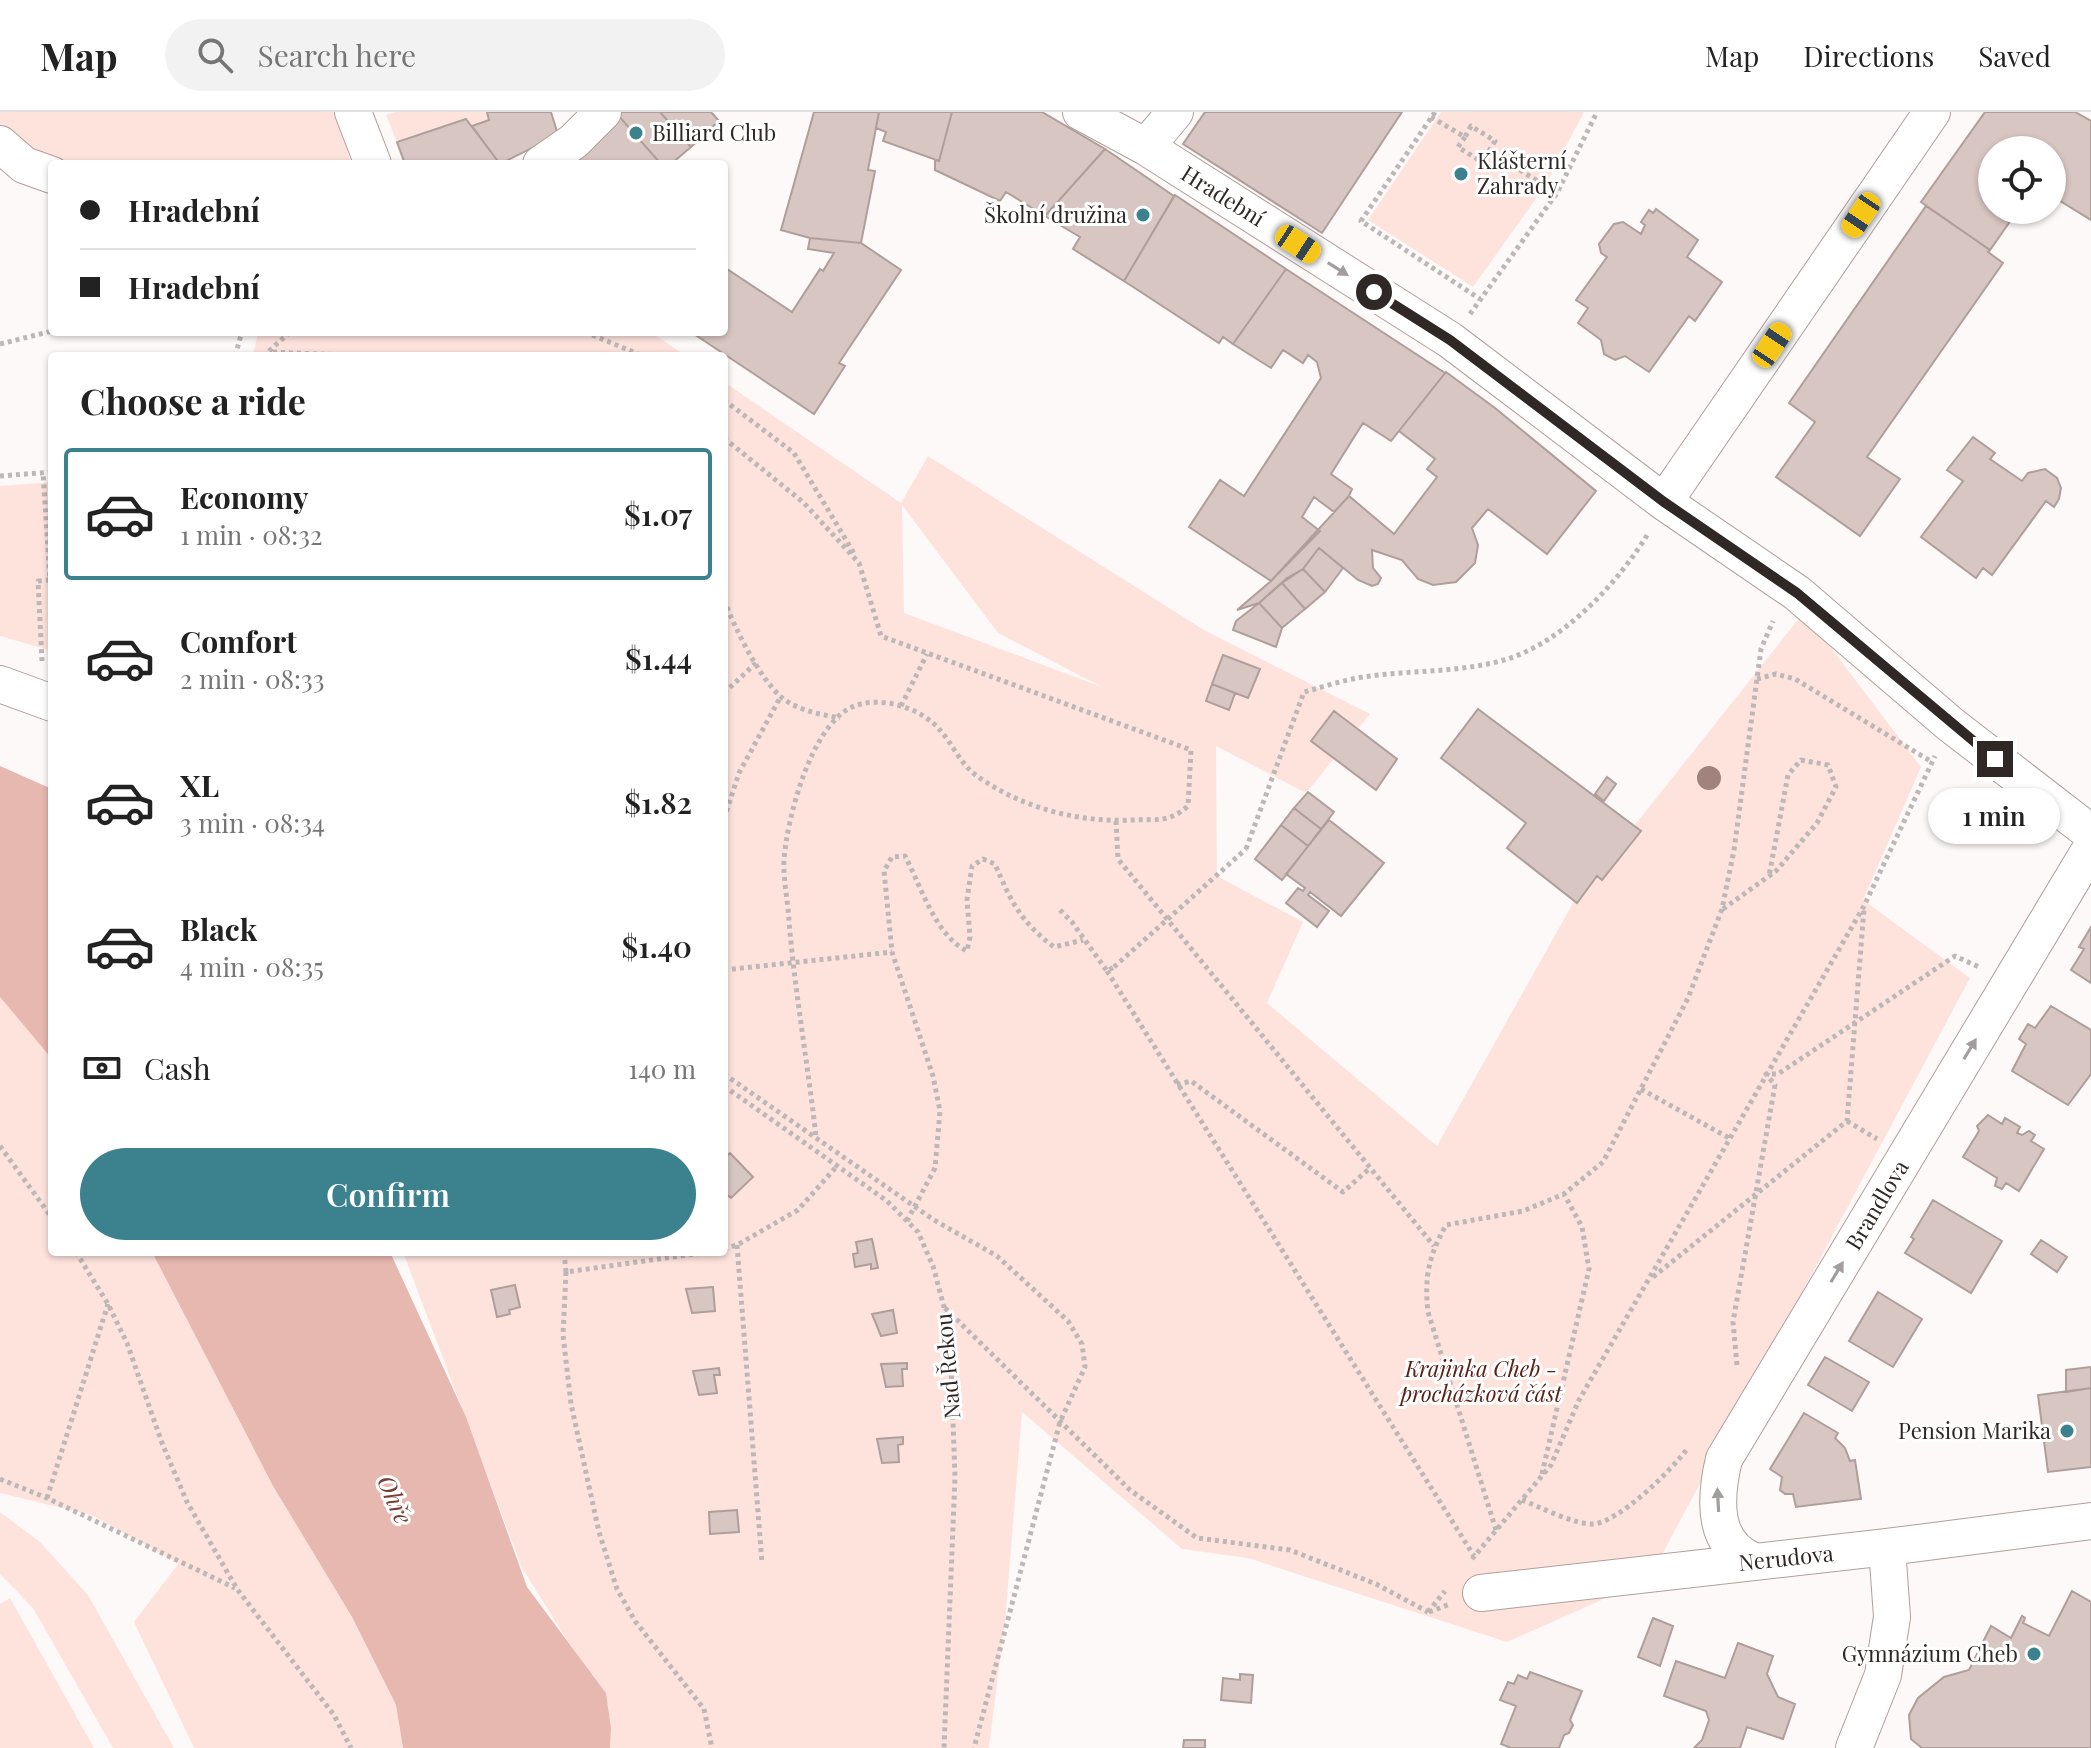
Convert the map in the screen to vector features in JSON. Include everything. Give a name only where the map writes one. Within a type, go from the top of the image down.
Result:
[{"type":"street","points":[[353,112],[371,160]]},
{"type":"street","points":[[544,160],[570,126],[603,112]]},
{"type":"street","name":"Hradební","points":[[1081,112],[1146,147],[1458,346],[1664,502],[1797,593],[1950,724],[2091,833]]},
{"type":"street","points":[[1146,147],[1175,112]]},
{"type":"street","points":[[1664,502],[1932,112]]},
{"type":"street","points":[[0,144],[24,165],[48,174]]},
{"type":"street","points":[[0,684],[48,702]]},
{"type":"street","name":"Brandlova","points":[[1754,1561],[1739,1555],[1723,1536],[1717,1487],[1724,1459],[1766,1391],[1994,968],[2091,848]]},
{"type":"street","name":"Nerudova","points":[[1464,1583],[1754,1561],[2091,1521]]},
{"type":"street","points":[[1854,1748],[1883,1675],[1892,1617],[1887,1547]]},
{"type":"path","points":[[1458,346],[1480,299],[1557,193],[1597,112]]},
{"type":"path","points":[[1465,137],[1433,114],[1361,221],[1480,299]]},
{"type":"path","points":[[1471,126],[1495,141],[1482,162],[1458,147],[1465,137],[1471,126]]},
{"type":"path","points":[[1489,151],[1557,193]]},
{"type":"path","points":[[0,344],[48,332]]},
{"type":"path","points":[[270,352],[286,336]]},
{"type":"path","points":[[595,336],[633,352]]},
{"type":"path","points":[[728,403],[794,453],[859,563],[881,636],[1191,750],[1188,806],[1175,818],[1116,821],[1021,802],[974,774],[938,726],[901,706],[882,702],[850,708],[823,735],[809,762],[794,808],[784,861],[793,965],[816,1137]]},
{"type":"path","points":[[728,441],[804,503],[859,563]]},
{"type":"path","points":[[0,476],[48,472]]},
{"type":"path","points":[[43,473],[48,549]]},
{"type":"path","points":[[1107,971],[1246,849],[1304,692],[1362,677],[1442,671],[1506,659],[1562,631],[1617,579],[1647,535],[1664,502]]},
{"type":"path","points":[[48,580],[38,581],[48,702]]},
{"type":"path","points":[[1496,1530],[1428,1312],[1425,1280],[1434,1246],[1446,1225],[1523,1211],[1564,1194],[1603,1162],[1688,998],[1722,909],[1734,850],[1761,649],[1772,622],[1797,593]]},
{"type":"path","points":[[728,610],[756,663],[781,696],[811,713],[840,718]]},
{"type":"path","points":[[728,620],[732,621]]},
{"type":"path","points":[[1772,622],[1784,631]]},
{"type":"path","points":[[901,706],[927,654]]},
{"type":"path","points":[[728,689],[756,663]]},
{"type":"path","points":[[1757,679],[1776,674],[1795,679],[1932,762]]},
{"type":"path","points":[[728,807],[739,773],[781,696]]},
{"type":"path","points":[[944,1307],[1130,1490],[1197,1538],[1290,1550],[1376,1584],[1428,1612],[1464,1583],[1474,1556],[1551,1465],[1579,1400],[1864,906],[1950,724]]},
{"type":"path","points":[[1722,909],[1769,876],[1817,823],[1836,787],[1828,765],[1801,760],[1788,775],[1769,876]]},
{"type":"path","points":[[1116,821],[1118,859],[1434,1246]]},
{"type":"path","points":[[907,1221],[935,1168],[940,1111],[933,1076],[892,952],[884,871],[892,857],[905,856],[941,926],[958,946],[967,951],[970,937],[967,900],[972,866],[983,859],[995,864],[1013,906],[1032,930],[1054,947],[1083,940]]},
{"type":"path","points":[[1649,1280],[1847,1121],[1864,906]]},
{"type":"path","points":[[1060,910],[1107,971],[1474,1556]]},
{"type":"path","points":[[728,970],[892,952]]},
{"type":"path","points":[[1766,1074],[1778,1074],[1955,956],[1994,968]]},
{"type":"path","points":[[1973,981],[1994,968]]},
{"type":"path","points":[[1766,1074],[1775,1085],[1733,1322],[1737,1371],[1766,1391]]},
{"type":"path","points":[[728,1077],[915,1206],[997,1256],[1068,1321],[1082,1344],[1085,1367],[1060,1422],[974,1748]]},
{"type":"path","points":[[1177,1085],[1191,1081],[1343,1192],[1370,1168]]},
{"type":"path","name":"Nad Řekou","points":[[728,1089],[887,1201],[918,1232],[933,1266],[944,1307],[951,1364],[955,1477],[944,1748]]},
{"type":"path","points":[[1641,1089],[1729,1138]]},
{"type":"path","points":[[1876,1138],[1884,1125]]},
{"type":"path","points":[[0,1146],[48,1212]]},
{"type":"path","points":[[728,1248],[798,1210],[837,1166]]},
{"type":"path","points":[[1542,1475],[1589,1269],[1582,1227],[1564,1194]]},
{"type":"path","points":[[737,1245],[762,1563]]},
{"type":"path","points":[[78,1256],[108,1304],[127,1343],[162,1443],[187,1502],[237,1589],[334,1715],[351,1748]]},
{"type":"path","points":[[564,1256],[563,1335],[571,1404],[599,1532],[617,1589],[635,1621],[704,1709],[712,1748]]},
{"type":"path","points":[[566,1272],[680,1256]]},
{"type":"path","points":[[47,1498],[108,1304]]},
{"type":"path","points":[[1522,1500],[1589,1524],[1605,1523],[1672,1469],[1692,1442]]},
{"type":"path","points":[[0,1479],[47,1498],[237,1589]]},
{"type":"green space","points":[[0,112],[337,112],[350,160],[48,160],[48,162],[0,144]]},
{"type":"green space","points":[[395,112],[487,112],[489,120],[472,126],[466,119],[397,142],[386,115]]},
{"type":"green space","points":[[1441,112],[1584,112],[1545,186],[1473,287],[1368,220]]},
{"type":"green space","points":[[257,336],[657,336],[680,352],[254,352]]},
{"type":"green space","name":"Krajinka Cheb - procházková část","points":[[728,385],[901,503],[928,456],[1204,630],[1370,714],[1306,793],[1216,746],[1217,876],[1303,922],[1267,1003],[1437,1146],[1573,903],[1804,612],[1921,767],[1863,900],[1970,978],[1649,1579],[1507,1642],[1248,1558],[1182,1549],[1022,1412],[1006,1611],[989,1748],[610,1748],[611,1728],[606,1693],[569,1643],[522,1568],[405,1256],[728,1256]],"holes":[[[902,505],[998,633],[1102,687],[904,613]]]},
{"type":"green space","points":[[48,482],[48,650],[0,636],[0,486]]},
{"type":"green space","points":[[0,997],[48,1054],[48,1256],[154,1256],[273,1486],[352,1617],[396,1705],[403,1748],[194,1748],[134,1622],[179,1563],[91,1515],[0,1493]]},
{"type":"green space","points":[[0,1512],[40,1542],[88,1595],[174,1748],[113,1748],[33,1608],[0,1574]]},
{"type":"green space","points":[[10,1598],[94,1748],[0,1748],[0,1604]]},
{"type":"water","points":[[0,766],[48,787],[48,1054],[0,997]]},
{"type":"water","name":"Ohře","points":[[154,1256],[392,1256],[466,1417],[527,1587],[606,1693],[611,1728],[610,1748],[403,1748],[396,1705],[352,1617],[273,1486]]},
{"type":"building","points":[[487,112],[551,112],[558,135],[508,160],[497,160],[472,126],[489,120]]},
{"type":"building","points":[[660,112],[691,147],[676,160],[657,160],[617,114]]},
{"type":"building","points":[[660,112],[711,112],[719,121],[691,147]]},
{"type":"building","points":[[814,112],[879,112],[868,170],[875,171],[861,243],[810,238],[781,230]]},
{"type":"building","points":[[879,112],[952,112],[939,161],[883,141],[886,132],[876,128]]},
{"type":"building","points":[[952,112],[1042,112],[1105,149],[1045,216],[1006,192],[1000,201],[935,170],[935,160],[939,161]]},
{"type":"building","points":[[1205,112],[1402,112],[1322,233],[1183,144]]},
{"type":"building","points":[[1985,112],[2075,112],[2091,121],[2091,220],[2066,205],[2066,136],[1978,136],[1978,224],[2008,224],[1990,250],[1921,202]]},
{"type":"building","points":[[617,114],[657,160],[567,160]]},
{"type":"building","points":[[466,119],[497,160],[404,160],[397,142]]},
{"type":"building","points":[[1105,149],[1174,196],[1124,281],[1073,249],[1080,237],[1045,216]]},
{"type":"building","points":[[1175,195],[1286,269],[1233,344],[1223,337],[1219,343],[1124,281]]},
{"type":"building","points":[[1926,206],[1990,250],[1988,252],[2003,263],[1867,457],[1900,479],[1860,536],[1776,477],[1815,422],[1789,403]]},
{"type":"building","points":[[1656,209],[1698,240],[1687,257],[1722,282],[1695,321],[1689,316],[1649,372],[1625,356],[1615,360],[1604,354],[1601,340],[1578,323],[1588,308],[1576,300],[1607,257],[1601,253],[1599,244],[1614,224],[1623,222],[1641,234],[1645,225],[1641,222],[1649,210],[1653,213]]},
{"type":"building","points":[[810,238],[861,243],[901,270],[839,363],[845,366],[814,414],[728,357],[728,352],[721,352],[697,336],[728,336],[728,270],[792,312],[834,253],[808,249]]},
{"type":"building","points":[[1286,269],[1445,373],[1391,441],[1363,423],[1331,474],[1352,489],[1349,496],[1334,512],[1314,497],[1302,517],[1320,531],[1271,581],[1189,527],[1220,480],[1244,496],[1321,378],[1317,362],[1308,355],[1303,363],[1283,350],[1271,368],[1233,344]]},
{"type":"building","points":[[1446,372],[1596,491],[1547,554],[1488,509],[1472,528],[1478,545],[1475,563],[1456,582],[1433,585],[1418,579],[1402,560],[1372,550],[1373,568],[1381,578],[1378,584],[1372,586],[1358,580],[1319,548],[1303,569],[1287,578],[1259,603],[1237,610],[1271,581],[1349,496],[1394,534],[1437,477],[1427,469],[1435,459],[1399,431]]},
{"type":"building","points":[[1973,437],[1995,453],[1990,459],[2022,481],[2028,473],[2045,469],[2057,478],[2061,488],[2054,507],[2046,501],[1992,575],[1983,568],[1976,578],[1921,537],[1963,481],[1947,470]]},
{"type":"building","points":[[1319,548],[1343,568],[1325,592],[1303,569]]},
{"type":"building","points":[[1303,569],[1325,592],[1305,609],[1282,583]]},
{"type":"building","points":[[1282,583],[1305,609],[1282,628],[1259,603]]},
{"type":"building","points":[[1259,603],[1282,628],[1276,647],[1233,630],[1236,621]]},
{"type":"building","points":[[1223,655],[1260,669],[1248,698],[1212,684]]},
{"type":"building","points":[[1212,684],[1235,693],[1229,710],[1206,701]]},
{"type":"building","points":[[1478,709],[1641,831],[1602,880],[1597,876],[1577,903],[1507,848],[1526,823],[1441,758]]},
{"type":"building","points":[[1334,711],[1397,759],[1376,790],[1311,741]]},
{"type":"building","points":[[1607,777],[1616,784],[1604,801],[1595,794]]},
{"type":"building","points":[[1308,792],[1334,812],[1321,829],[1294,808]]},
{"type":"building","points":[[1294,808],[1321,829],[1308,846],[1281,825]]},
{"type":"building","points":[[1329,820],[1384,863],[1341,916],[1310,892],[1308,895],[1329,911],[1317,927],[1286,903],[1298,888],[1303,891],[1305,888],[1286,874]]},
{"type":"building","points":[[1281,825],[1308,846],[1282,880],[1255,859]]},
{"type":"building","points":[[2091,927],[2091,983],[2071,970],[2084,949],[2079,947]]},
{"type":"building","points":[[2051,1006],[2091,1030],[2091,1074],[2068,1105],[2012,1071],[2026,1044],[2019,1039],[2028,1024],[2035,1028]]},
{"type":"building","points":[[1988,1115],[2002,1124],[2005,1118],[2020,1127],[2017,1133],[2022,1135],[2029,1131],[2035,1135],[2031,1141],[2044,1149],[2019,1191],[2006,1183],[2002,1189],[1995,1186],[1997,1178],[1963,1157],[1979,1131],[1977,1126]]},
{"type":"building","points":[[730,1153],[753,1177],[731,1198],[728,1195]]},
{"type":"building","points":[[1933,1200],[2002,1241],[1971,1293],[1905,1253]]},
{"type":"building","points":[[872,1239],[878,1268],[871,1269],[871,1264],[855,1267],[853,1254],[858,1253],[856,1242]]},
{"type":"building","points":[[2041,1240],[2067,1257],[2057,1272],[2031,1254]]},
{"type":"building","points":[[515,1285],[520,1307],[509,1310],[510,1314],[497,1317],[491,1290]]},
{"type":"building","points":[[713,1287],[715,1311],[692,1313],[686,1289]]},
{"type":"building","points":[[1878,1292],[1922,1319],[1893,1367],[1849,1341]]},
{"type":"building","points":[[893,1310],[897,1333],[881,1336],[872,1314]]},
{"type":"building","points":[[1825,1357],[1869,1382],[1852,1411],[1808,1385]]},
{"type":"building","points":[[907,1363],[907,1369],[902,1369],[903,1386],[886,1387],[881,1364]]},
{"type":"building","points":[[2091,1367],[2091,1388],[2066,1392],[2066,1370]]},
{"type":"building","points":[[719,1368],[720,1375],[714,1375],[717,1393],[699,1395],[693,1371]]},
{"type":"building","name":"Pension Marika","points":[[2091,1388],[2091,1467],[2048,1472],[2038,1395]]},
{"type":"building","points":[[1804,1413],[1838,1433],[1835,1438],[1845,1448],[1850,1461],[1855,1460],[1861,1499],[1796,1507],[1793,1494],[1780,1490],[1782,1477],[1770,1469]]},
{"type":"building","points":[[903,1437],[903,1444],[898,1445],[899,1462],[882,1463],[877,1439]]},
{"type":"building","points":[[737,1510],[739,1532],[710,1534],[709,1512]]},
{"type":"building","name":"Gymnázium Cheb","points":[[2072,1591],[2091,1602],[2091,1748],[1922,1748],[1911,1739],[1909,1715],[1918,1698],[1944,1677],[1969,1670],[1991,1626],[2011,1638],[2022,1616],[2025,1618],[2023,1623],[2049,1636]]},
{"type":"building","points":[[1653,1618],[1673,1626],[1660,1666],[1638,1657]]},
{"type":"building","points":[[1738,1643],[1773,1656],[1767,1674],[1778,1697],[1795,1704],[1783,1739],[1747,1727],[1740,1748],[1694,1748],[1702,1740],[1709,1720],[1706,1711],[1664,1696],[1676,1661],[1725,1678]]},
{"type":"building","points":[[1530,1672],[1582,1691],[1570,1720],[1573,1725],[1564,1735],[1559,1748],[1511,1748],[1501,1744],[1516,1706],[1500,1700],[1508,1682],[1514,1684],[1518,1675],[1527,1679]]},
{"type":"building","points":[[1240,1674],[1253,1675],[1251,1703],[1221,1700],[1223,1678],[1240,1680]]},
{"type":"building","points":[[1184,1740],[1205,1740],[1205,1748],[1183,1748]]},
{"type":"place","name":"Billiard Club","points":[[636,133]]},
{"type":"place","name":"Klášterní Zahrady","points":[[1461,174]]},
{"type":"place","name":"Školní družina","points":[[1143,215]]},
{"type":"place","name":"Pension Marika","points":[[2067,1431]]},
{"type":"place","name":"Gymnázium Cheb","points":[[2034,1654]]},
{"type":"route","points":[[1374,292],[1450,340],[1664,502],[1797,593],[1995,759]]}]
